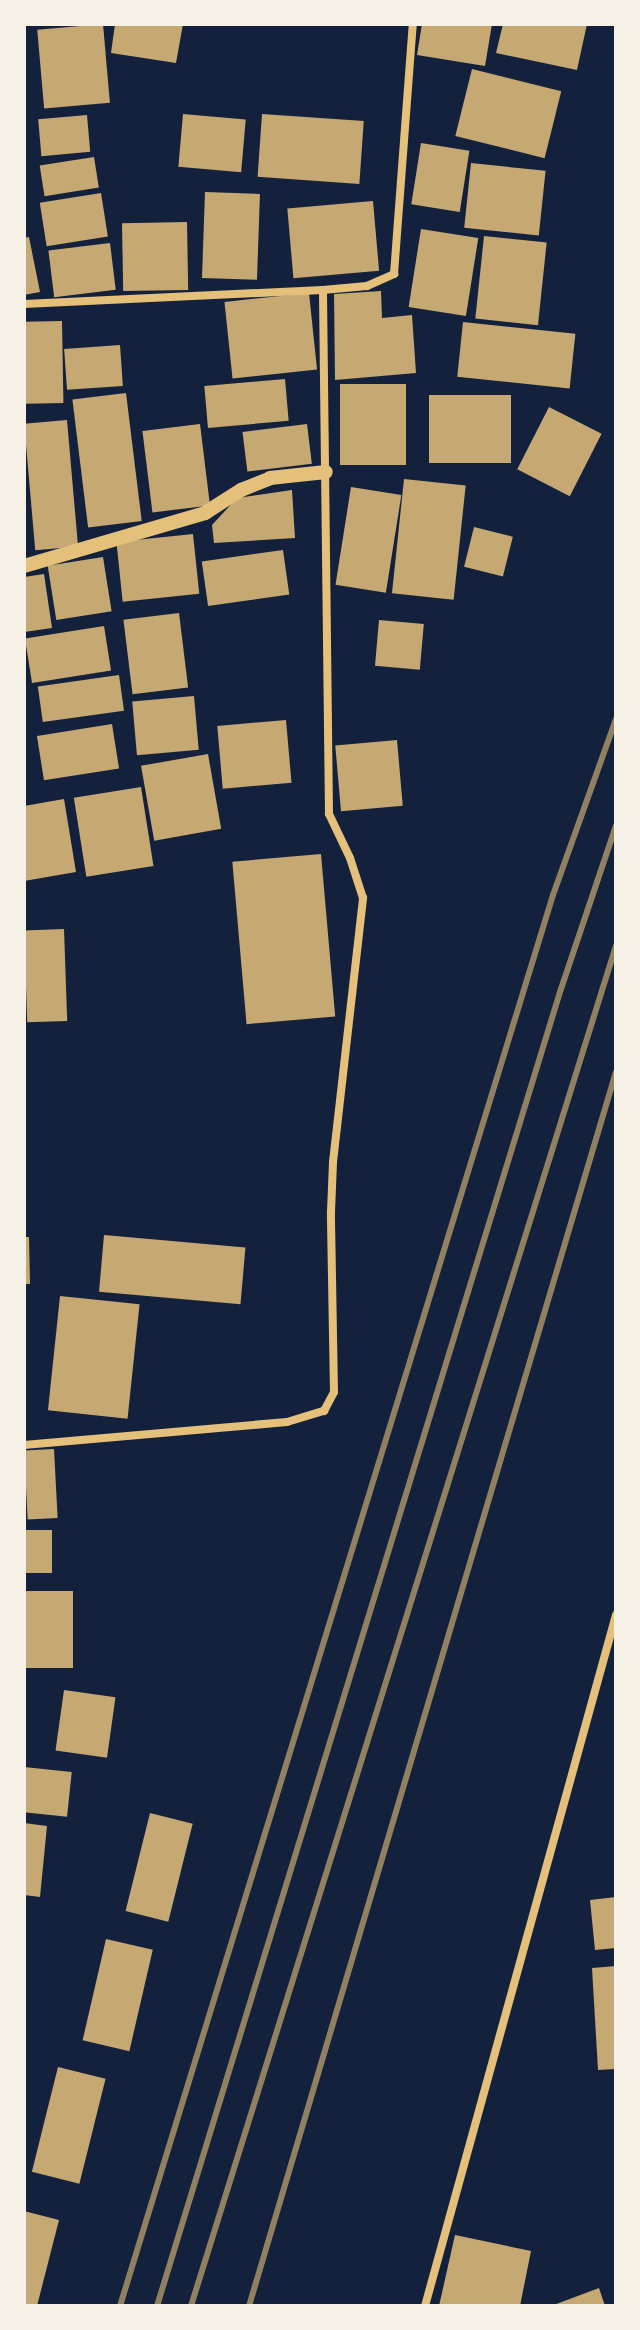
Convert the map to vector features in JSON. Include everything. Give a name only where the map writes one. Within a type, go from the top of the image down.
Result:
[{"type":"street","points":[[24,304],[323,290],[367,286],[394,274],[413,24]]},
{"type":"street","points":[[24,1445],[287,1422],[324,1411],[334,1392],[333,1175],[363,898],[350,858],[329,814],[323,290]]},
{"type":"street","points":[[24,566],[205,513],[241,490],[270,478],[326,472]]},
{"type":"street","points":[[425,2306],[616,1615]]},
{"type":"building","points":[[103,24],[110,103],[44,108],[37,30]]},
{"type":"building","points":[[115,24],[183,24],[176,63],[111,53]]},
{"type":"building","points":[[422,24],[492,24],[485,66],[417,55]]},
{"type":"building","points":[[503,24],[587,24],[577,70],[496,53]]},
{"type":"building","points":[[472,69],[561,91],[545,158],[455,136]]},
{"type":"building","points":[[183,114],[246,119],[241,172],[178,167]]},
{"type":"building","points":[[262,114],[364,121],[359,184],[258,177]]},
{"type":"building","points":[[87,115],[90,152],[41,156],[38,119]]},
{"type":"building","points":[[421,143],[469,151],[460,212],[411,204]]},
{"type":"building","points":[[94,157],[99,188],[45,196],[40,166]]},
{"type":"building","points":[[471,163],[546,171],[539,235],[464,228]]},
{"type":"building","points":[[205,192],[260,194],[257,280],[202,278]]},
{"type":"building","points":[[101,193],[108,236],[47,246],[40,203]]},
{"type":"building","points":[[373,201],[379,271],[293,278],[287,208]]},
{"type":"building","points":[[187,222],[188,290],[123,291],[122,223]]},
{"type":"building","points":[[421,229],[478,238],[466,316],[409,307]]},
{"type":"building","points":[[484,236],[547,243],[538,325],[475,319]]},
{"type":"building","points":[[29,237],[40,292],[24,295],[24,238]]},
{"type":"building","points":[[110,243],[116,290],[54,297],[48,251]]},
{"type":"building","points":[[381,291],[382,318],[412,315],[416,373],[335,380],[334,294]]},
{"type":"building","points":[[309,293],[317,370],[233,378],[224,302]]},
{"type":"building","points":[[62,321],[63,403],[25,404],[24,322]]},
{"type":"building","points":[[463,322],[575,334],[570,389],[457,377]]},
{"type":"building","points":[[120,345],[123,386],[67,390],[64,349]]},
{"type":"building","points":[[285,379],[289,421],[208,428],[204,386]]},
{"type":"building","points":[[340,384],[406,384],[406,465],[340,465]]},
{"type":"building","points":[[126,393],[142,521],[88,528],[72,400]]},
{"type":"building","points":[[429,395],[511,395],[511,463],[429,463]]},
{"type":"building","points":[[549,407],[602,434],[570,496],[517,469]]},
{"type":"building","points":[[67,420],[78,547],[35,550],[24,424]]},
{"type":"building","points":[[200,424],[210,505],[152,512],[142,431]]},
{"type":"building","points":[[307,424],[312,464],[247,472],[242,432]]},
{"type":"building","points":[[404,479],[466,485],[454,600],[392,593]]},
{"type":"building","points":[[351,487],[401,495],[386,593],[336,585]]},
{"type":"building","points":[[292,490],[295,538],[214,543],[212,525],[237,498]]},
{"type":"building","points":[[474,527],[513,537],[503,576],[464,567]]},
{"type":"building","points":[[193,534],[199,594],[123,602],[116,542]]},
{"type":"building","points":[[283,550],[289,595],[208,606],[202,561]]},
{"type":"building","points":[[103,557],[112,611],[56,620],[48,566]]},
{"type":"building","points":[[44,574],[52,628],[24,632],[24,577]]},
{"type":"building","points":[[179,613],[188,687],[133,694],[123,620]]},
{"type":"building","points":[[379,620],[424,624],[420,670],[375,666]]},
{"type":"building","points":[[104,626],[111,670],[32,683],[25,639]]},
{"type":"building","points":[[119,675],[124,711],[43,722],[38,686]]},
{"type":"building","points":[[194,696],[199,750],[137,755],[132,701]]},
{"type":"building","points":[[286,720],[291,783],[223,789],[217,726]]},
{"type":"building","points":[[112,724],[119,768],[44,780],[37,736]]},
{"type":"building","points":[[397,740],[403,806],[341,811],[335,745]]},
{"type":"building","points":[[208,754],[221,829],[154,841],[141,766]]},
{"type":"building","points":[[141,787],[154,866],[86,877],[74,798]]},
{"type":"building","points":[[64,799],[76,872],[24,881],[24,806]]},
{"type":"building","points":[[321,854],[335,1016],[247,1024],[232,862]]},
{"type":"building","points":[[64,929],[67,1021],[27,1022],[24,930]]},
{"type":"building","points":[[104,1235],[245,1247],[240,1304],[99,1292]]},
{"type":"building","points":[[24,1237],[29,1237],[30,1284],[24,1284]]},
{"type":"building","points":[[60,1296],[140,1304],[128,1419],[48,1410]]},
{"type":"building","points":[[54,1449],[58,1518],[28,1519],[24,1451]]},
{"type":"building","points":[[24,1530],[52,1530],[52,1573],[24,1573]]},
{"type":"building","points":[[24,1591],[73,1591],[73,1668],[24,1668]]},
{"type":"building","points":[[64,1690],[115,1697],[107,1758],[56,1750]]},
{"type":"building","points":[[24,1767],[72,1772],[67,1817],[24,1812]]},
{"type":"building","points":[[150,1813],[193,1824],[168,1922],[126,1911]]},
{"type":"building","points":[[24,1823],[47,1826],[40,1897],[24,1895]]},
{"type":"building","points":[[616,1897],[616,1948],[595,1950],[590,1900]]},
{"type":"building","points":[[106,1939],[153,1950],[129,2051],[83,2040]]},
{"type":"building","points":[[616,1966],[616,2069],[598,2070],[592,1968]]},
{"type":"building","points":[[58,2067],[106,2079],[79,2184],[32,2172]]},
{"type":"building","points":[[24,2211],[59,2220],[37,2306],[24,2306]]},
{"type":"building","points":[[455,2235],[531,2251],[520,2306],[439,2306]]},
{"type":"building","points":[[599,2288],[605,2306],[551,2306]]},
{"type":"railway","points":[[120,2306],[553,895],[616,719]]},
{"type":"railway","points":[[157,2306],[561,989],[616,826]]},
{"type":"railway","points":[[191,2306],[616,946]]},
{"type":"railway","points":[[249,2306],[616,1072]]}]
